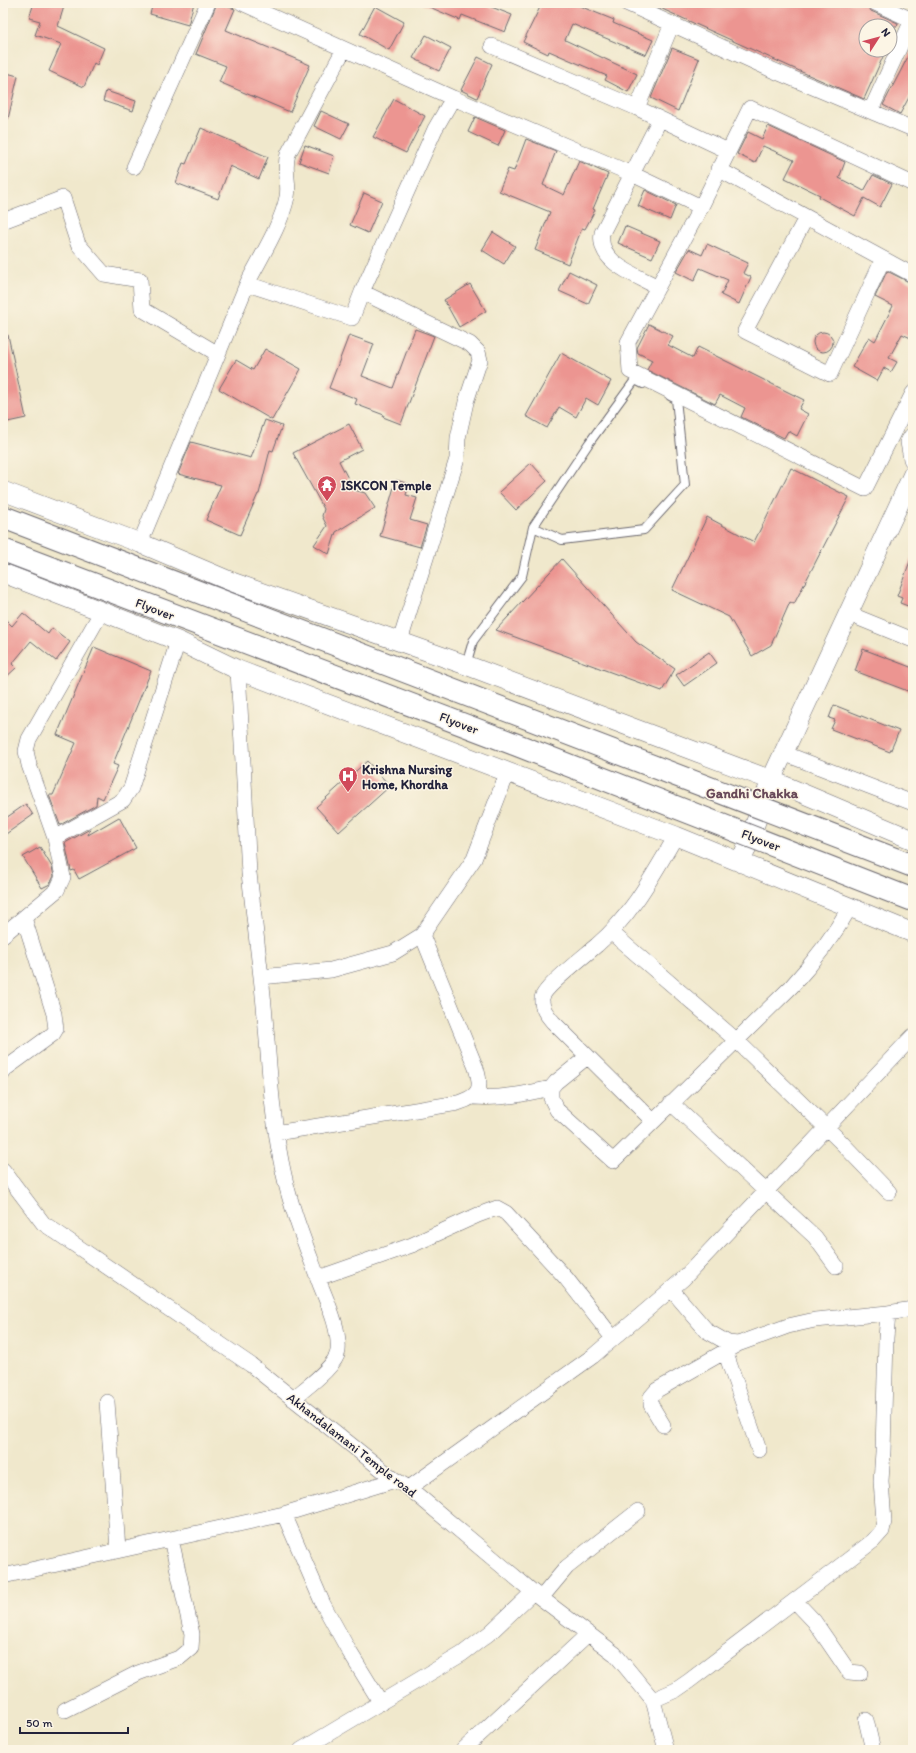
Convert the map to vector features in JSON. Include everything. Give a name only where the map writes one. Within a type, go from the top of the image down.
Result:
[{"type":"highway","points":[[3,517],[913,866]]},
{"type":"highway","name":"Flyover","points":[[3,550],[518,745],[913,900]]},
{"type":"street","points":[[134,167],[208,3]]},
{"type":"street","points":[[242,3],[453,98],[632,174],[701,207]]},
{"type":"street","points":[[626,3],[770,69],[871,110],[913,129]]},
{"type":"street","points":[[871,110],[913,19],[875,3]]},
{"type":"street","points":[[637,108],[672,24]]},
{"type":"street","points":[[492,46],[637,108],[728,151]]},
{"type":"street","points":[[140,543],[247,284],[281,216],[288,189],[285,165],[288,154],[344,49]]},
{"type":"street","points":[[247,284],[352,318],[434,129],[453,98]]},
{"type":"street","points":[[913,184],[750,108],[718,169],[701,207],[628,342],[630,371],[865,489],[913,393]]},
{"type":"street","points":[[658,287],[615,264],[608,258],[602,248],[602,232],[660,119]]},
{"type":"street","points":[[718,169],[913,275]]},
{"type":"street","points":[[3,221],[63,198],[78,244],[104,274],[140,280],[142,309],[218,354]]},
{"type":"street","points":[[806,218],[745,331],[830,374],[883,259]]},
{"type":"street","points":[[362,292],[470,344],[478,352],[480,360],[466,402],[458,438],[457,459],[400,642]]},
{"type":"street","points":[[913,437],[910,442],[913,459]]},
{"type":"street","points":[[740,862],[771,780],[913,474]]},
{"type":"street","points":[[3,491],[140,543],[232,582],[466,665],[771,780],[913,840]]},
{"type":"street","points":[[3,573],[178,641],[238,670],[508,771],[676,836],[913,933]]},
{"type":"street","points":[[3,935],[57,890],[63,878],[55,838],[26,751],[29,739],[102,611]]},
{"type":"street","points":[[849,614],[913,640]]},
{"type":"street","points":[[55,838],[123,800],[131,788],[178,641]]},
{"type":"street","points":[[238,670],[249,872],[261,976],[276,1133],[284,1175],[295,1216],[334,1326],[338,1352],[330,1366],[293,1399]]},
{"type":"street","points":[[784,753],[913,803]]},
{"type":"street","points":[[261,976],[331,970],[393,953],[422,935],[474,859],[508,771]]},
{"type":"street","points":[[653,1121],[553,1022],[543,1010],[542,997],[551,985],[612,933],[630,912],[676,836]]},
{"type":"street","points":[[551,1088],[551,1098],[557,1110],[613,1161],[791,987],[816,959],[833,936],[850,907]]},
{"type":"street","points":[[3,1073],[5,1069],[53,1034],[56,1029],[54,1014],[24,918]]},
{"type":"street","points":[[612,933],[736,1040],[827,1128],[889,1192]]},
{"type":"street","points":[[422,935],[476,1068],[480,1086],[474,1097]]},
{"type":"street","points":[[409,1488],[593,1356],[683,1279],[913,1036]]},
{"type":"street","points":[[276,1133],[458,1103],[474,1097],[494,1098],[513,1096],[551,1088],[556,1082],[587,1057]]},
{"type":"street","points":[[671,1103],[815,1237],[836,1266]]},
{"type":"street","name":"Akhandalamani Temple road","points":[[3,1170],[43,1224],[85,1250],[251,1365],[395,1480],[409,1488],[537,1595],[615,1654],[653,1700],[666,1750]]},
{"type":"street","points":[[318,1278],[412,1245],[497,1208],[506,1214],[566,1278],[613,1338]]},
{"type":"street","points":[[671,1289],[707,1331],[728,1344],[738,1344]]},
{"type":"street","points":[[663,1425],[651,1405],[651,1397],[657,1390],[738,1344],[788,1326],[815,1320],[913,1310]]},
{"type":"street","points":[[653,1700],[676,1690],[689,1681],[873,1541],[882,1531],[884,1521],[881,1481],[884,1452],[886,1338],[888,1313]]},
{"type":"street","points":[[725,1351],[759,1450]]},
{"type":"street","points":[[107,1402],[118,1549]]},
{"type":"street","points":[[3,1576],[118,1549],[284,1514],[395,1480]]},
{"type":"street","points":[[301,1750],[462,1654],[537,1595],[567,1567],[638,1511]]},
{"type":"street","points":[[284,1514],[324,1604],[350,1651],[382,1703]]},
{"type":"street","points":[[65,1710],[138,1673],[179,1658],[191,1648],[192,1634],[171,1539]]},
{"type":"street","points":[[795,1600],[814,1621],[849,1672],[860,1673]]},
{"type":"street","points":[[463,1750],[588,1634]]},
{"type":"street","points":[[866,1720],[873,1750]]},
{"type":"lane","points":[[466,665],[473,641],[522,576],[533,527],[589,443],[635,380],[676,399],[685,485],[644,530],[562,540],[533,527]]},
{"type":"building","points":[[34,3],[65,3],[58,26],[104,48],[97,65],[94,63],[84,87],[49,71],[61,44],[35,35],[40,21],[29,18]]},
{"type":"building","points":[[153,3],[194,3],[188,25],[150,14]]},
{"type":"building","points":[[217,3],[235,9],[226,30],[310,65],[290,112],[219,82],[226,66],[196,54]]},
{"type":"building","points":[[420,3],[481,3],[512,15],[505,32],[462,15],[460,20]]},
{"type":"building","points":[[542,3],[572,3],[614,20],[613,23],[653,40],[646,55],[572,24],[565,40],[637,74],[628,92],[605,80],[607,76],[549,51],[548,54],[523,42]]},
{"type":"building","points":[[649,3],[866,3],[871,11],[887,18],[858,18],[858,58],[882,58],[864,99]]},
{"type":"building","points":[[375,6],[404,22],[389,50],[360,34]]},
{"type":"building","points":[[426,35],[451,48],[439,71],[413,58]]},
{"type":"building","points":[[913,47],[913,90],[900,114],[883,105]]},
{"type":"building","points":[[672,48],[699,59],[678,111],[651,98]]},
{"type":"building","points":[[478,57],[492,64],[477,98],[461,90]]},
{"type":"building","points":[[3,72],[18,76],[8,119],[3,118]]},
{"type":"building","points":[[106,91],[136,101],[133,111],[103,101]]},
{"type":"building","points":[[394,99],[425,116],[406,153],[373,137]]},
{"type":"building","points":[[321,111],[349,124],[341,139],[314,126]]},
{"type":"building","points":[[475,117],[505,130],[498,146],[468,132]]},
{"type":"building","points":[[768,126],[845,162],[839,178],[864,191],[873,175],[892,184],[880,207],[864,198],[855,216],[819,197],[820,195],[785,178],[794,160],[763,146],[755,163],[737,154],[748,132],[762,139]]},
{"type":"building","points":[[201,128],[268,157],[259,179],[230,166],[218,199],[176,183],[183,163],[186,164]]},
{"type":"building","points":[[526,139],[556,151],[543,185],[564,195],[579,161],[608,174],[593,209],[595,210],[585,229],[582,228],[568,264],[535,250],[550,212],[499,191],[508,169],[514,171]]},
{"type":"building","points":[[305,145],[334,156],[329,173],[299,162]]},
{"type":"building","points":[[645,190],[676,205],[670,220],[638,206]]},
{"type":"building","points":[[364,193],[382,201],[368,233],[350,225]]},
{"type":"building","points":[[625,226],[660,241],[652,258],[618,243]]},
{"type":"building","points":[[493,232],[515,246],[504,264],[482,250]]},
{"type":"building","points":[[707,244],[748,263],[743,273],[751,277],[739,304],[721,295],[728,280],[700,268],[694,281],[676,272],[689,249],[702,255]]},
{"type":"building","points":[[569,271],[597,285],[588,304],[559,291]]},
{"type":"building","points":[[887,271],[913,284],[913,339],[902,334],[889,358],[897,362],[891,372],[884,368],[877,381],[852,367],[869,337],[875,341],[893,306],[875,297]]},
{"type":"building","points":[[470,284],[486,311],[459,327],[444,300]]},
{"type":"building","points":[[649,324],[673,336],[668,345],[693,358],[698,347],[804,400],[799,409],[808,414],[797,436],[788,431],[784,438],[741,417],[745,408],[720,395],[715,404],[647,370],[652,360],[638,353],[637,348]]},
{"type":"building","points":[[415,329],[434,336],[401,424],[383,417],[384,415],[355,404],[357,399],[329,388],[349,335],[374,344],[362,376],[393,388]]},
{"type":"building","points":[[823,332],[830,335],[833,342],[830,349],[823,352],[816,349],[813,342],[816,335]]},
{"type":"building","points":[[8,335],[26,418],[3,423],[3,336]]},
{"type":"building","points":[[265,349],[301,369],[272,420],[219,389],[236,360],[253,370]]},
{"type":"building","points":[[561,353],[611,381],[598,405],[586,398],[576,417],[559,407],[547,428],[526,416]]},
{"type":"building","points":[[265,420],[282,426],[273,451],[270,450],[259,494],[240,535],[206,520],[221,485],[178,474],[191,442],[251,458]]},
{"type":"building","points":[[349,424],[362,449],[339,461],[354,490],[365,493],[375,508],[336,532],[329,554],[314,545],[327,526],[322,516],[324,509],[293,453]]},
{"type":"building","points":[[531,463],[547,481],[516,510],[499,492]]},
{"type":"building","points":[[791,468],[849,497],[794,604],[790,602],[771,645],[752,656],[729,617],[672,590],[707,517],[754,542]]},
{"type":"building","points":[[396,480],[409,484],[406,495],[417,498],[410,520],[427,525],[420,547],[380,536]]},
{"type":"building","points":[[912,556],[913,608],[900,603],[902,598],[897,596]]},
{"type":"building","points":[[562,559],[636,642],[675,669],[662,691],[496,630]]},
{"type":"building","points":[[23,613],[48,634],[52,628],[70,642],[56,661],[31,641],[12,664],[16,668],[3,680],[3,617],[12,626]]},
{"type":"building","points":[[94,647],[151,671],[113,764],[118,766],[103,799],[97,796],[96,805],[60,825],[49,795],[53,795],[76,743],[57,735]]},
{"type":"building","points":[[863,649],[913,668],[913,693],[855,671]]},
{"type":"building","points":[[709,652],[717,663],[684,686],[676,675]]},
{"type":"building","points":[[834,705],[899,731],[890,752],[831,729],[835,720],[829,718]]},
{"type":"building","points":[[367,761],[390,786],[339,832],[316,807]]},
{"type":"building","points":[[26,804],[33,815],[3,836],[3,820]]},
{"type":"building","points":[[119,817],[136,848],[79,879],[74,870],[71,871],[65,843],[90,829],[88,835]]},
{"type":"building","points":[[40,847],[52,867],[54,876],[50,884],[42,888],[23,857]]},
{"type":"place","name":"ISKCON Temple","points":[[327,502]]},
{"type":"place","name":"Krishna Nursing Home, Khordha","points":[[348,793]]},
{"type":"district","name":"Gandhi Chakka","points":[[752,793]]}]
